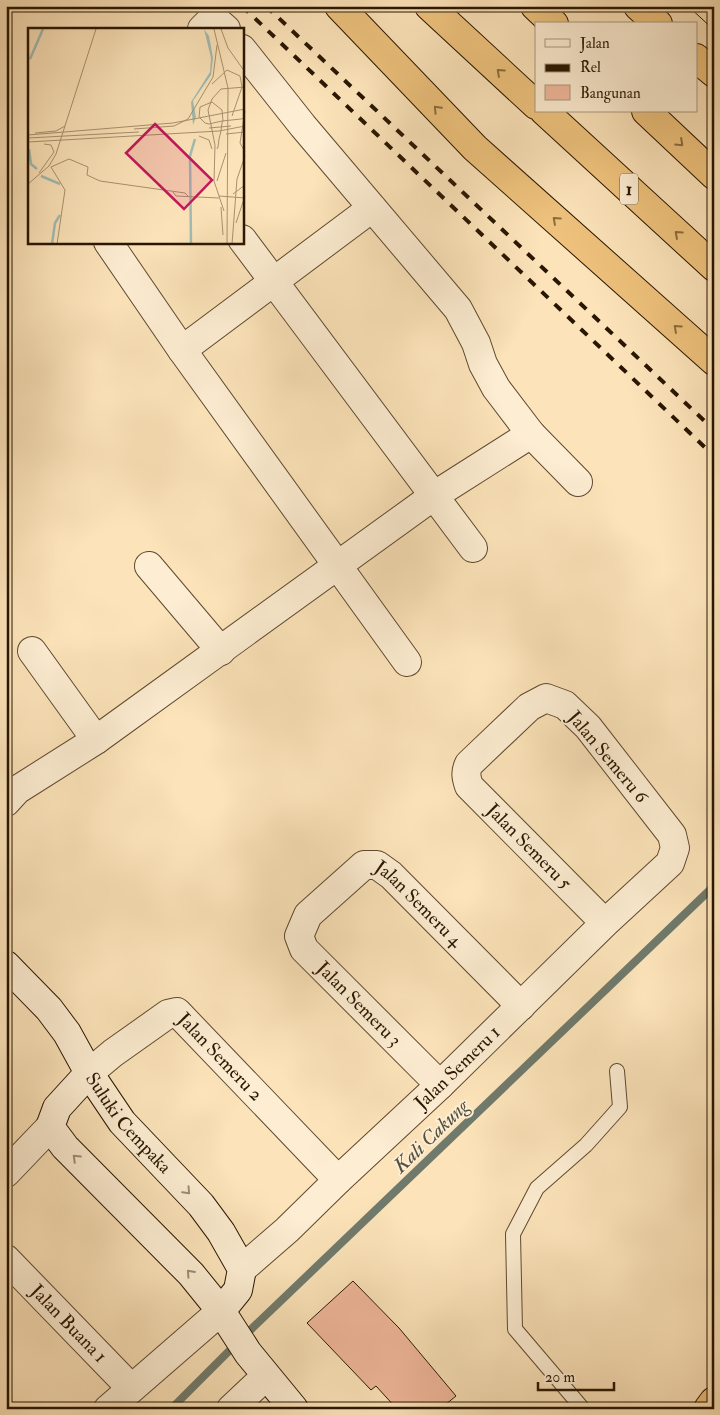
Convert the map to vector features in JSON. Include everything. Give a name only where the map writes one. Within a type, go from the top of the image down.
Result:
[{"type":"highway","points":[[339,6],[475,148],[714,361]]},
{"type":"highway","points":[[429,6],[535,104]]},
{"type":"highway","points":[[535,6],[552,22]]},
{"type":"highway","points":[[638,6],[656,22]]},
{"type":"highway","points":[[698,60],[714,73]]},
{"type":"highway","name":"1","points":[[545,112],[714,267]]},
{"type":"highway","points":[[647,112],[714,175]]},
{"type":"highway","points":[[708,1409],[714,1401]]},
{"type":"street","points":[[203,28],[208,23],[218,22],[225,28]]},
{"type":"street","points":[[244,51],[372,208],[458,309],[496,388],[531,434],[578,482]]},
{"type":"street","points":[[182,350],[372,208]]},
{"type":"street","points":[[244,242],[474,548]]},
{"type":"street","points":[[109,244],[182,350],[407,662]]},
{"type":"street","points":[[10,794],[96,740],[435,495],[531,434]]},
{"type":"street","points":[[149,566],[221,651]]},
{"type":"street","points":[[32,651],[96,740]]},
{"type":"street","name":"Jalan Semeru 6","points":[[469,764],[529,707],[546,698],[558,700],[588,727],[672,835],[675,848],[670,863]]},
{"type":"street","name":"Jalan Semeru 5","points":[[469,764],[465,771],[469,786],[604,923]]},
{"type":"street","name":"Jalan Semeru 1","points":[[242,1269],[287,1230],[440,1085],[604,923],[670,863]]},
{"type":"street","name":"Jalan Semeru 4","points":[[308,915],[364,865],[377,866],[391,875],[521,1006]]},
{"type":"street","name":"Jalan Semeru 3","points":[[308,915],[299,936],[304,949],[440,1085]]},
{"type":"street","points":[[6,965],[49,1009],[76,1047],[89,1074]]},
{"type":"street","name":"Jalan Semeru 2","points":[[89,1074],[113,1053],[170,1012],[177,1012],[338,1180]]},
{"type":"street","name":"Suluki Cempaka","points":[[50,1127],[57,1108],[89,1074],[122,1122],[216,1225],[242,1269]]},
{"type":"street","points":[[6,1173],[50,1127],[65,1148],[179,1260],[226,1319],[248,1353],[294,1409]]},
{"type":"street","name":"Jalan Buana 1","points":[[6,1259],[132,1388]]},
{"type":"street","points":[[108,1409],[132,1388],[226,1319],[238,1290],[242,1269]]},
{"type":"street","points":[[231,1409],[266,1376]]},
{"type":"lane","points":[[583,1409],[515,1329],[513,1234],[537,1188],[586,1145],[620,1107],[617,1071]]},
{"type":"building","points":[[353,1281],[399,1328],[456,1396],[440,1409],[397,1409],[376,1386],[371,1390],[307,1323]]},
{"type":"waterway","name":"Kali Cakung","points":[[171,1409],[241,1339],[714,886]]},
{"type":"tram line","points":[[688,6],[714,30]]},
{"type":"tram line","points":[[711,6],[714,9]]},
{"type":"railway","points":[[242,6],[714,456]]},
{"type":"railway","points":[[266,6],[714,430]]}]
